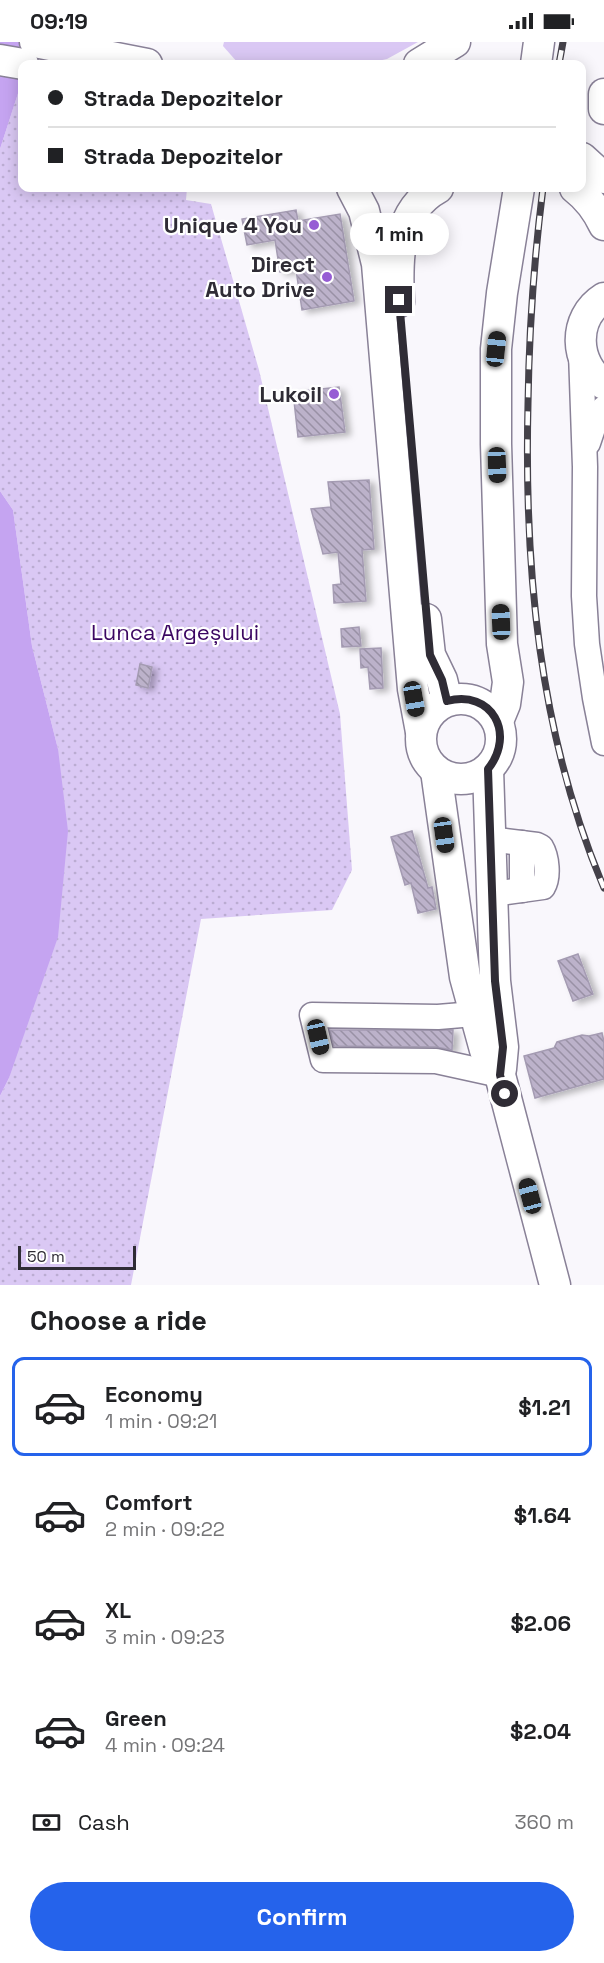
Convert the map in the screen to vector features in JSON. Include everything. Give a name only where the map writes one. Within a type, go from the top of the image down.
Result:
[{"type":"main road","points":[[35,42],[127,60]]},
{"type":"main road","points":[[426,60],[455,42]]},
{"type":"main road","points":[[537,60],[539,42]]},
{"type":"main road","points":[[0,60],[18,63]]},
{"type":"main road","points":[[604,94],[604,109]]},
{"type":"main road","points":[[586,162],[604,178]]},
{"type":"main road","points":[[354,192],[364,211],[377,264],[413,689],[423,753],[436,771],[457,779],[468,779],[488,769],[496,759],[501,747],[501,734],[498,721],[483,705],[455,699],[442,680],[430,655],[398,281],[397,259],[405,228],[411,214],[433,192]]},
{"type":"main road","points":[[580,192],[586,196],[604,225]]},
{"type":"main road","points":[[498,721],[505,704],[508,682],[502,644],[496,444],[496,349],[502,294],[518,195]]},
{"type":"main road","points":[[604,298],[593,308],[583,323],[580,340],[580,349],[587,368],[604,384]]},
{"type":"main road","points":[[421,732],[424,722],[437,706],[478,690],[494,668],[502,644]]},
{"type":"main road","points":[[488,769],[495,981],[503,1047],[500,1075]]},
{"type":"main road","points":[[436,771],[459,942],[474,1014],[485,1050],[500,1075],[555,1285]]},
{"type":"street","points":[[580,349],[585,466],[584,596],[587,645],[599,696],[604,743]]},
{"type":"street","points":[[585,466],[593,428],[604,408]]},
{"type":"street","points":[[585,502],[604,482]]},
{"type":"street","points":[[490,839],[522,843],[522,890],[492,894]]},
{"type":"street","points":[[474,1014],[438,1017],[312,1015],[323,1060],[436,1061],[500,1075]]},
{"type":"green space","points":[[224,42],[418,42],[382,60],[235,60],[223,46]]},
{"type":"green space","name":"Lunca Argeșului","points":[[18,93],[18,192],[187,192],[186,200],[211,204],[259,370],[340,714],[352,870],[332,910],[201,919],[131,1285],[0,1285],[0,1096],[9,1078],[58,749],[32,646],[13,510],[0,491],[0,149]]},
{"type":"shaded area","points":[[0,42],[37,42],[25,60],[18,60],[18,93],[0,149]]},
{"type":"shaded area","points":[[0,491],[13,510],[32,646],[58,749],[68,831],[58,937],[9,1078],[0,1096]]},
{"type":"building","points":[[296,210],[298,221],[340,214],[354,301],[302,310],[296,270],[280,272],[275,240],[247,245],[242,219]]},
{"type":"building","points":[[339,387],[345,432],[298,437],[293,392]]},
{"type":"building","points":[[369,480],[374,549],[362,550],[366,601],[334,603],[333,585],[341,584],[338,552],[323,554],[311,509],[331,507],[328,482]]},
{"type":"building","points":[[359,627],[361,646],[342,647],[341,629]]},
{"type":"building","points":[[381,648],[383,688],[370,689],[368,667],[361,668],[360,649]]},
{"type":"building","points":[[140,664],[152,667],[148,688],[136,685]]},
{"type":"building","points":[[412,831],[428,888],[432,887],[436,909],[418,913],[411,883],[405,885],[391,837]]},
{"type":"building","points":[[578,954],[593,994],[573,1001],[558,961]]},
{"type":"building","points":[[330,1030],[453,1030],[452,1050],[436,1047],[334,1046]]},
{"type":"building","points":[[602,1033],[604,1079],[535,1098],[524,1056],[554,1048],[557,1042],[582,1035]]},
{"type":"railway","points":[[560,60],[563,42]]},
{"type":"railway","points":[[543,192],[531,323],[529,377],[527,466],[533,589],[550,711],[564,771],[582,830],[604,888]]},
{"type":"place","name":"Unique 4 You","points":[[314,225]]},
{"type":"place","name":"Direct Auto Drive","points":[[327,277]]},
{"type":"place","name":"Lukoil","points":[[334,394]]},
{"type":"route","points":[[399,300],[430,655],[445,688],[447,701],[463,698],[483,705],[498,721],[501,734],[501,747],[496,759],[488,769],[495,981],[503,1047],[500,1075],[505,1094]]}]
